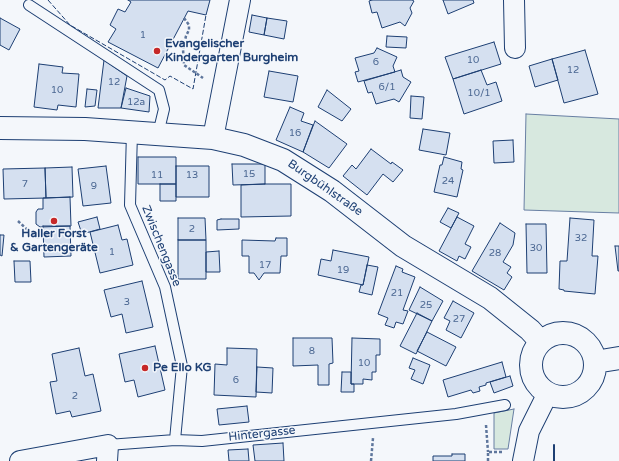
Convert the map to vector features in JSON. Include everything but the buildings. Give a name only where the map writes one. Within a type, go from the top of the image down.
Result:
[{"type":"street","points":[[213,138],[240,0]]},
{"type":"street","points":[[514,0],[515,48]]},
{"type":"street","name":"Burgbühlstraße","points":[[0,128],[85,129],[213,138],[244,145],[283,160],[332,191],[403,246],[490,298],[530,330],[540,341]]},
{"type":"street","points":[[560,332],[573,334],[582,339],[589,346],[595,362],[594,374],[586,388],[577,394],[567,397],[548,393],[536,382],[531,369],[534,350],[540,341],[550,335],[560,332]]},
{"type":"street","points":[[595,362],[619,358]]},
{"type":"street","points":[[523,461],[529,431],[548,393]]},
{"type":"street","name":"Hintergasse","points":[[20,461],[108,453]]},
{"type":"lane","points":[[29,5],[159,90],[164,109],[158,134]]},
{"type":"lane","name":"Zwischengasse","points":[[132,132],[130,205],[165,287],[182,366],[175,440]]},
{"type":"lane","name":"Hintergasse","points":[[108,453],[175,440],[202,441],[456,414],[504,405]]},
{"type":"path","points":[[184,18],[189,24],[190,30],[186,36],[182,49],[184,65],[196,75],[223,89]]},
{"type":"path","points":[[18,221],[35,237],[43,237]]},
{"type":"path","points":[[485,408],[488,452]]},
{"type":"path","points":[[372,461],[373,422]]},
{"type":"shaded area","points":[[526,114],[619,119],[619,213],[524,210]]},
{"type":"shaded area","points":[[514,409],[508,449],[494,449],[494,413]]},
{"type":"fence","points":[[48,0],[70,25],[165,80],[170,76],[193,89],[206,15]]},
{"type":"wall","points":[[554,445],[554,461]]},
{"type":"place","name":"Evangelischer Kindergarten Burgheim","points":[[157,51]]},
{"type":"place","name":"Haller Forst & Gartengeräte","points":[[54,221]]},
{"type":"place","name":"Pe Ello KG","points":[[145,368]]}]
